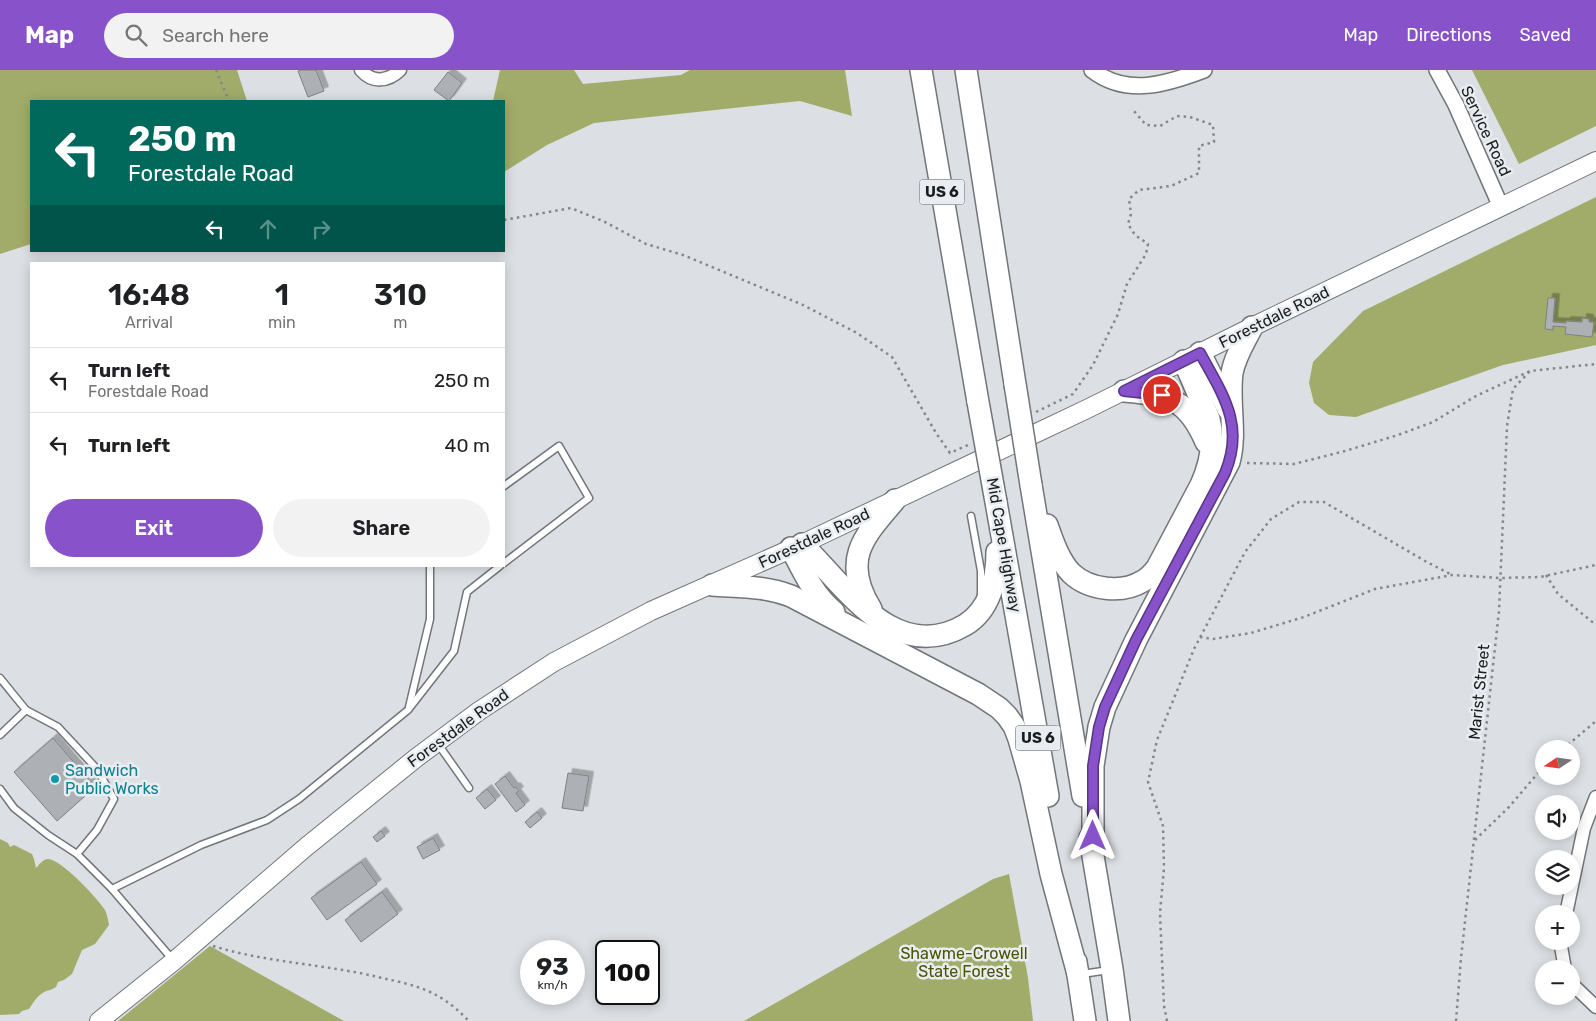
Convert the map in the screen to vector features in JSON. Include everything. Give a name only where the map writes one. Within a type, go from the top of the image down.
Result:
[{"type":"highway","name":"Mid Cape Highway","points":[[921,70],[1085,1021]]},
{"type":"highway","name":"US 6","points":[[966,70],[1031,485],[1112,969],[1119,1021]]},
{"type":"highway","points":[[1092,853],[1093,766],[1099,727],[1105,707],[1220,458],[1233,440],[1231,397],[1233,371],[1238,355],[1252,327]]},
{"type":"highway","points":[[1192,357],[1222,393],[1232,418]]},
{"type":"highway","points":[[1192,357],[1220,458]]},
{"type":"highway","points":[[1124,391],[1162,395],[1181,406],[1195,421],[1220,458]]},
{"type":"highway","points":[[1031,485],[1060,557],[1072,574],[1082,581],[1101,588],[1130,586],[1146,580],[1157,568],[1201,485],[1209,466],[1220,458]]},
{"type":"highway","points":[[877,617],[868,604],[862,590],[858,561],[861,543],[895,500]]},
{"type":"highway","points":[[797,546],[884,624],[914,636],[936,636],[953,632],[969,623],[982,610],[991,592],[996,573],[996,502]]},
{"type":"highway","points":[[797,546],[814,591],[821,601],[853,628]]},
{"type":"highway","points":[[712,586],[757,587],[780,592],[853,628],[989,701],[1003,712],[1014,726],[1024,752],[1051,874],[1078,974]]},
{"type":"main road","name":"Forestdale Road","points":[[99,1021],[198,941],[306,847],[436,742],[499,697],[554,662],[651,611],[712,586],[1124,391],[1596,161]]},
{"type":"street","points":[[361,70],[369,77],[377,80],[392,77],[400,70]]},
{"type":"street","points":[[1092,70],[1104,78],[1138,87],[1164,83],[1204,70]]},
{"type":"street","name":"Service Road","points":[[1437,70],[1456,105],[1502,207]]},
{"type":"street","points":[[1568,905],[1584,828],[1596,798]]},
{"type":"street","points":[[1580,992],[1596,1007]]},
{"type":"lane","points":[[505,485],[559,446],[589,498],[505,562]]},
{"type":"lane","points":[[971,516],[981,571],[982,610]]},
{"type":"lane","points":[[408,710],[430,619],[430,567]]},
{"type":"lane","points":[[112,889],[201,845],[267,820],[299,799],[408,710],[454,651],[466,592],[499,567]]},
{"type":"lane","points":[[0,678],[26,710],[58,727],[97,769],[114,799],[97,830],[77,854]]},
{"type":"lane","points":[[0,735],[26,710]]},
{"type":"lane","points":[[436,742],[469,788]]},
{"type":"lane","points":[[0,789],[14,808],[48,835],[77,854],[112,889],[174,961]]},
{"type":"lane","points":[[1078,974],[1112,969]]},
{"type":"path","points":[[216,70],[228,100]]},
{"type":"path","points":[[1220,458],[1294,464],[1398,435],[1433,422],[1476,396],[1530,371],[1596,364]]},
{"type":"path","name":"Marist Street","points":[[1456,1021],[1499,611],[1507,426],[1513,389],[1530,371]]},
{"type":"path","points":[[1167,1021],[1164,1006],[1160,913],[1164,868],[1163,826],[1148,782],[1157,740],[1200,637],[1245,552],[1271,519],[1299,502],[1324,502],[1426,562],[1452,575]]},
{"type":"path","points":[[1200,637],[1213,639],[1251,634],[1304,617],[1375,589],[1452,575],[1500,578],[1546,575],[1596,564]]},
{"type":"path","points":[[1546,575],[1558,594],[1596,625]]},
{"type":"path","points":[[1574,740],[1596,721]]},
{"type":"path","points":[[1474,841],[1509,807],[1535,777]]},
{"type":"path","points":[[198,941],[268,960],[363,973],[403,983],[436,995],[459,1010],[469,1021]]},
{"type":"green space","points":[[0,70],[237,70],[247,100],[30,100],[30,244],[0,254]]},
{"type":"green space","points":[[500,70],[574,70],[583,84],[681,75],[690,70],[845,70],[852,116],[800,101],[594,123],[547,145],[505,171],[505,100],[493,100]]},
{"type":"green space","points":[[1472,70],[1596,70],[1596,126],[1519,164]]},
{"type":"green space","points":[[1596,197],[1596,345],[1503,365],[1356,417],[1329,415],[1314,403],[1309,383],[1313,362],[1363,311]]},
{"type":"green space","points":[[0,839],[8,843],[10,847],[14,845],[32,854],[36,868],[48,859],[70,872],[101,904],[106,912],[109,925],[95,944],[82,950],[72,974],[58,982],[56,987],[42,994],[29,1009],[19,1014],[0,1015]]},
{"type":"green space","name":"Shawme-Crowell State Forest","points":[[1009,874],[1028,978],[1033,1021],[744,1021],[993,879]]},
{"type":"green space","points":[[210,946],[344,1021],[118,1021]]},
{"type":"building","points":[[316,70],[324,91],[308,97],[298,71]]},
{"type":"building","points":[[448,72],[462,83],[450,100],[434,90]]},
{"type":"building","points":[[1548,298],[1555,298],[1553,322],[1582,322],[1582,318],[1589,319],[1589,322],[1594,322],[1592,337],[1565,334],[1566,327],[1553,326],[1553,330],[1545,329]]},
{"type":"building","name":"Sandwich Public Works","points":[[53,738],[95,787],[57,821],[14,772]]},
{"type":"building","points":[[568,773],[589,776],[583,811],[562,808]]},
{"type":"building","points":[[505,776],[514,788],[516,787],[519,791],[516,793],[525,805],[516,812],[495,784]]},
{"type":"building","points":[[487,789],[496,800],[485,809],[476,798]]},
{"type":"building","points":[[537,812],[542,818],[530,828],[525,822]]},
{"type":"building","points":[[381,831],[385,836],[377,842],[373,837]]},
{"type":"building","points":[[433,838],[440,850],[423,859],[417,847]]},
{"type":"building","points":[[361,862],[377,884],[327,920],[311,898]]},
{"type":"building","points":[[382,892],[398,914],[361,942],[345,920]]},
{"type":"place","name":"Sandwich Public Works","points":[[55,779]]},
{"type":"route","points":[[1093,836],[1093,766],[1099,727],[1105,707],[1136,640],[1225,473],[1232,451],[1232,418],[1222,393],[1200,353],[1124,391],[1162,395]]}]
